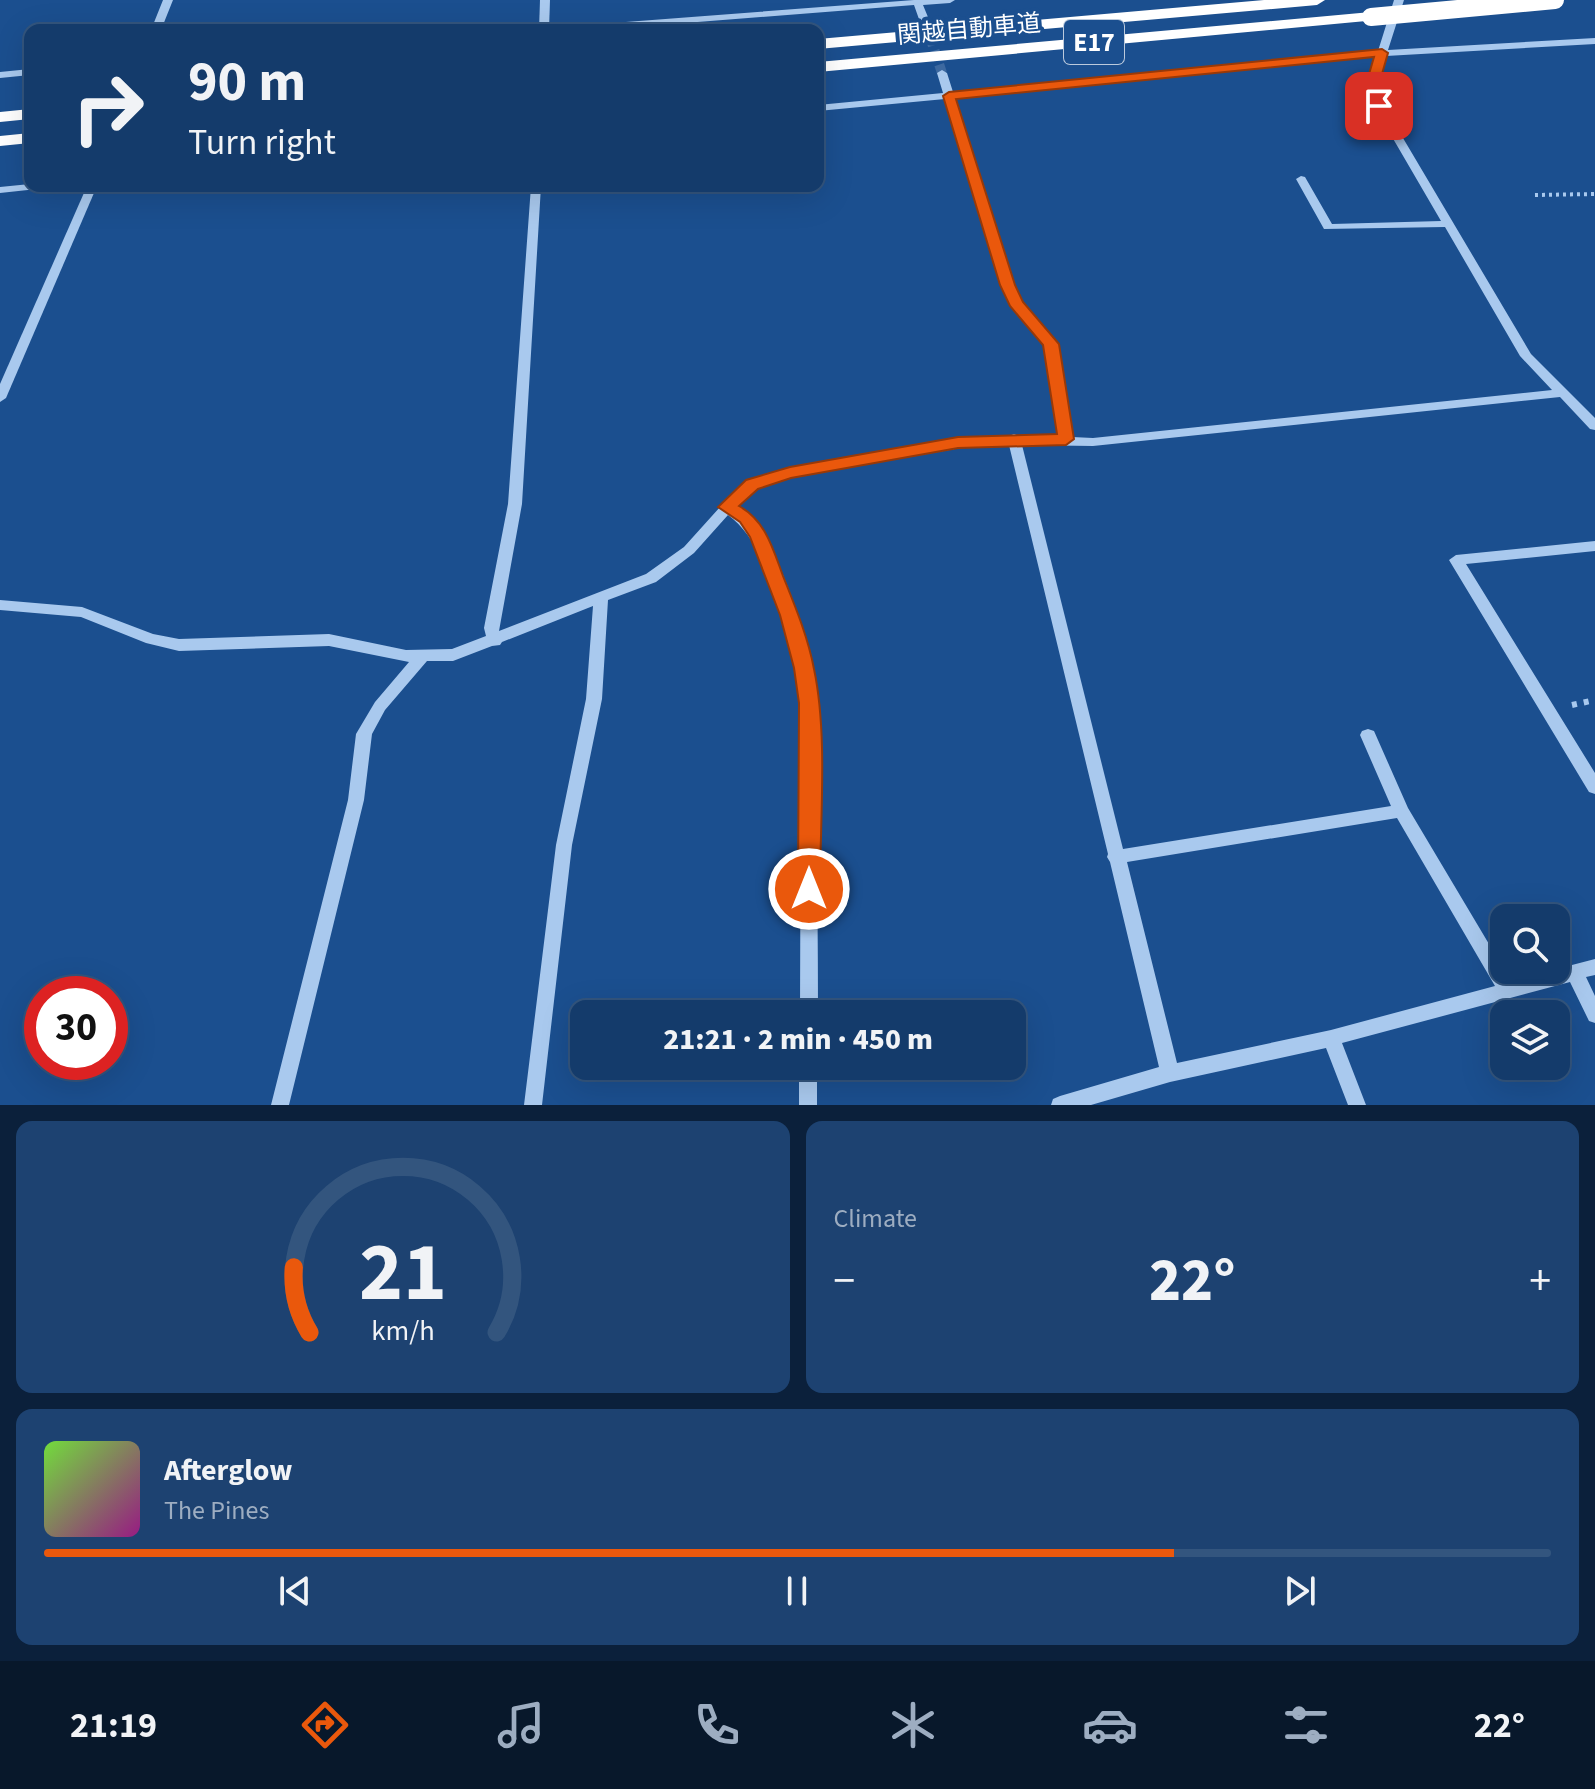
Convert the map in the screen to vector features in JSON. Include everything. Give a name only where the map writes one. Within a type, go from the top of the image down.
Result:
[{"type":"highway","name":"関越自動車道","points":[[824,43],[1317,0]]},
{"type":"highway","name":"関越自動車道","points":[[824,66],[1555,0]]},
{"type":"highway","points":[[0,117],[24,115]]},
{"type":"highway","points":[[0,141],[24,139]]},
{"type":"street","points":[[158,24],[168,0]]},
{"type":"street","points":[[544,24],[545,0]]},
{"type":"street","points":[[640,24],[950,0]]},
{"type":"street","points":[[1399,0],[1373,81],[1375,96],[1526,356],[1595,426]]},
{"type":"street","points":[[918,3],[925,22]]},
{"type":"street","points":[[824,107],[1382,53],[1595,41]]},
{"type":"street","points":[[0,75],[24,73]]},
{"type":"street","points":[[942,73],[1007,285],[1016,303],[1051,344],[1066,439]]},
{"type":"street","points":[[1301,179],[1328,227],[1449,224]]},
{"type":"street","points":[[0,190],[24,187]]},
{"type":"street","points":[[0,398],[89,192]]},
{"type":"street","points":[[495,641],[491,628],[515,504],[536,192]]},
{"type":"street","points":[[0,605],[82,612],[151,639],[179,645],[329,640],[422,657],[453,655],[651,578],[680,559],[744,489],[775,476],[958,443],[1014,438],[1093,442],[1563,393]]},
{"type":"street","points":[[1014,438],[1170,1073]]},
{"type":"street","points":[[727,507],[746,518],[759,535],[789,615],[804,668],[809,703],[809,1000]]},
{"type":"street","points":[[1595,546],[1456,560],[1595,787]]},
{"type":"street","points":[[533,1105],[564,845],[594,699],[601,600]]},
{"type":"street","points":[[280,1105],[356,800],[364,734],[380,706],[422,657]]},
{"type":"street","points":[[1368,735],[1401,811],[1506,989]]},
{"type":"street","points":[[1115,857],[1401,811]]},
{"type":"street","points":[[1066,1104],[1170,1073],[1331,1038],[1595,967]]},
{"type":"street","points":[[1575,974],[1595,1015]]},
{"type":"street","points":[[1331,1038],[1357,1105]]},
{"type":"street","points":[[808,1080],[808,1105]]},
{"type":"path","points":[[1535,195],[1595,194]]},
{"type":"tunnel","points":[[925,22],[942,73]]},
{"type":"route","points":[[809,889],[809,703],[804,668],[789,615],[759,535],[742,514],[727,507],[752,484],[790,473],[958,443],[1014,438],[1066,439],[1051,344],[1016,303],[1007,285],[949,96],[1382,53],[1373,81],[1379,106]]}]
